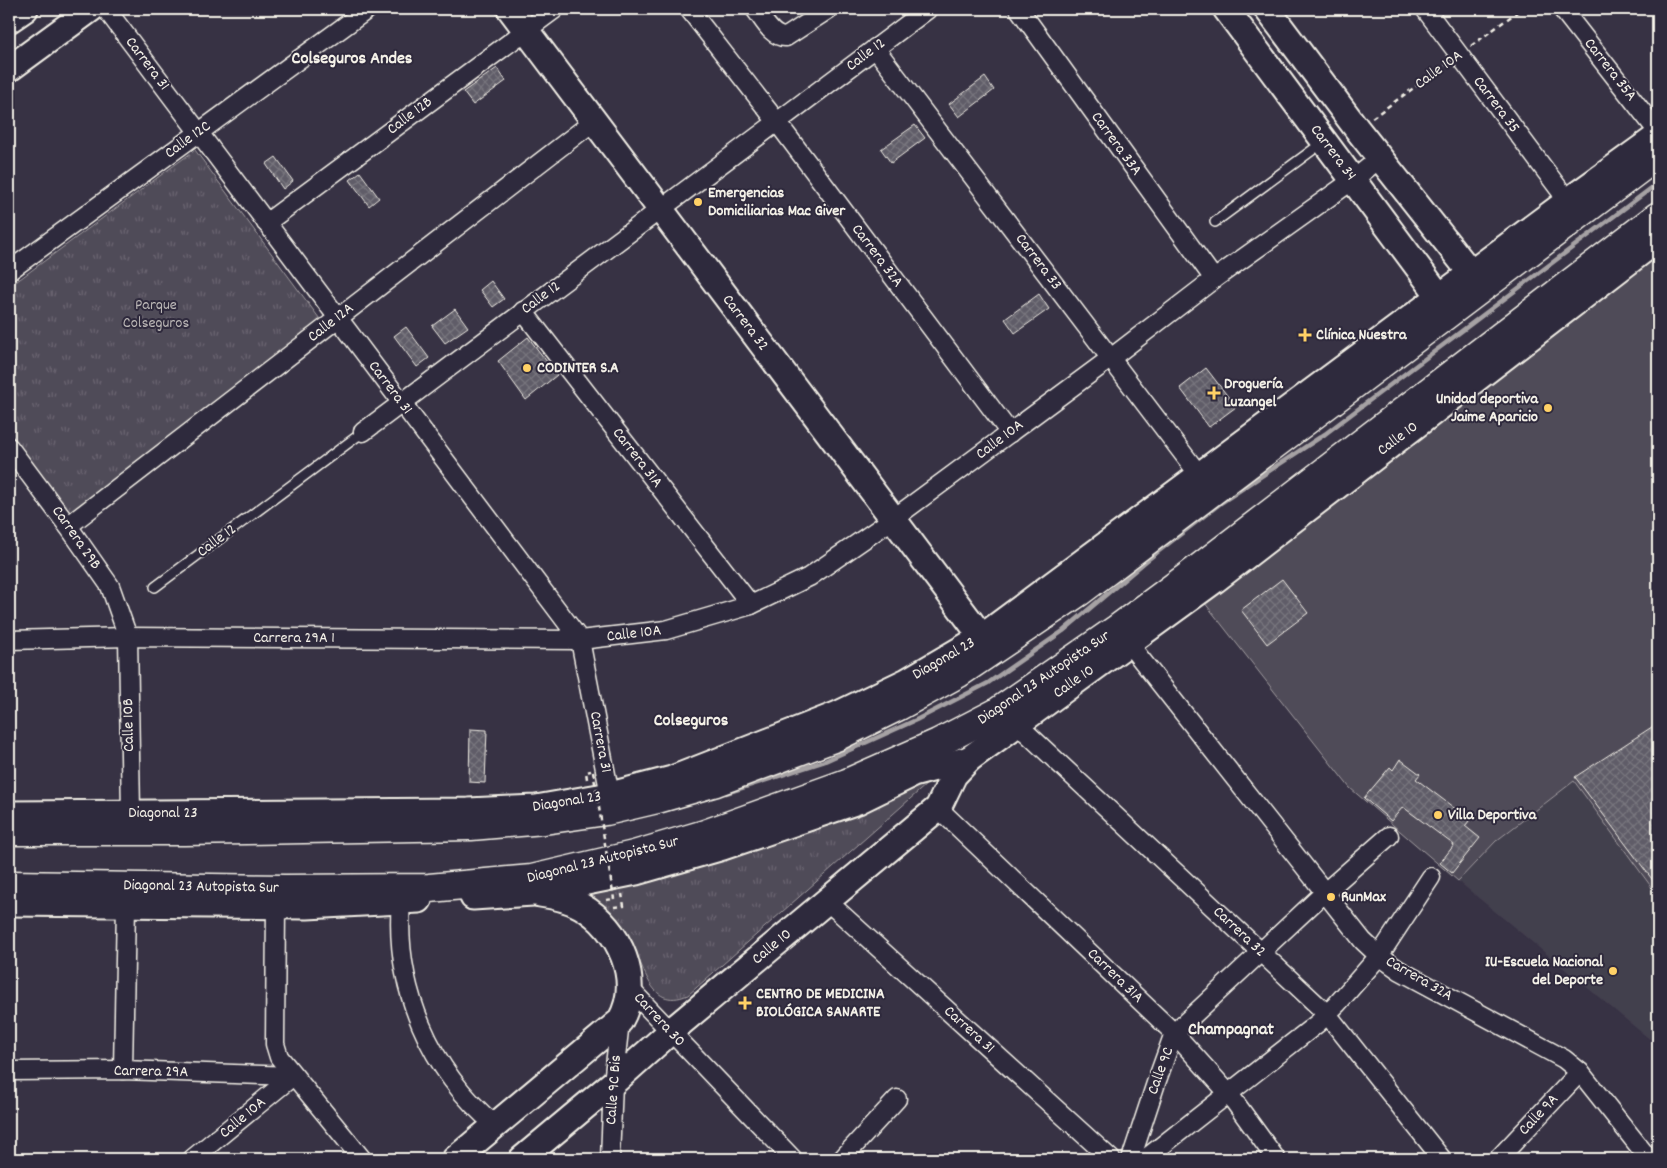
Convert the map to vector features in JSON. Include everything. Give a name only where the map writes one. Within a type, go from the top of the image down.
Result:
[{"type":"main road","points":[[9,831],[184,831],[471,826],[544,820],[614,809],[716,782],[836,737],[899,706],[959,673],[1075,582],[1658,155]]},
{"type":"main road","name":"Calle 10","points":[[1123,636],[1211,571],[1657,224]]},
{"type":"main road","name":"Diagonal 23 Autopista Sur","points":[[9,885],[280,896],[328,888],[429,888],[532,879],[634,855],[708,842],[938,743],[996,713],[1123,636]]},
{"type":"main road","points":[[280,896],[307,906],[328,888]]},
{"type":"street","points":[[9,20],[25,9]]},
{"type":"street","name":"Carrera 31","points":[[106,9],[580,640],[610,795]]},
{"type":"street","name":"Calle 12C","points":[[9,271],[368,9]]},
{"type":"street","name":"Carrera 32","points":[[510,9],[982,637]]},
{"type":"street","name":"Calle 12B","points":[[266,223],[555,9]]},
{"type":"street","name":"Carrera 32A","points":[[689,9],[777,122],[1010,433]]},
{"type":"street","points":[[755,9],[774,34],[780,38],[786,37],[829,9]]},
{"type":"street","name":"Calle 12","points":[[363,432],[928,9]]},
{"type":"street","name":"Carrera 33A","points":[[1019,9],[1214,279]]},
{"type":"street","name":"Carrera 34","points":[[1226,9],[1440,297]]},
{"type":"street","name":"Carrera 34","points":[[1267,9],[1357,129],[1471,273]]},
{"type":"street","name":"Carrera 35","points":[[1425,9],[1568,201]]},
{"type":"street","name":"Carrera 35A","points":[[1562,9],[1658,134]]},
{"type":"street","points":[[9,69],[78,11]]},
{"type":"street","name":"Carrera 33","points":[[875,48],[1200,476]]},
{"type":"street","name":"Calle 12A","points":[[68,526],[594,121]]},
{"type":"street","points":[[1075,582],[1200,476],[1658,134]]},
{"type":"street","name":"Calle 10A","points":[[580,640],[666,630],[751,605],[808,577],[893,520],[1214,279],[1353,180],[1380,158]]},
{"type":"street","name":"Carrera 31A","points":[[523,311],[751,605]]},
{"type":"street","name":"Carrera 29B","points":[[9,447],[110,586],[128,637]]},
{"type":"street","name":"Diagonal 23","points":[[9,814],[487,810],[536,808],[610,795],[672,779],[836,715],[907,681],[1075,582]]},
{"type":"street","name":"Carrera 32A","points":[[1123,636],[1363,941],[1379,956],[1399,970],[1564,1059],[1580,1072],[1649,1159]]},
{"type":"street","name":"Calle 10","points":[[522,1159],[613,1083],[670,1032],[938,808],[954,775],[968,759],[1016,723],[1123,636]]},
{"type":"street","name":"Carrera 29A 1","points":[[9,640],[128,637],[580,640]]},
{"type":"street","name":"Calle 10B","points":[[128,637],[131,813]]},
{"type":"street","name":"Carrera 32","points":[[1016,723],[1327,1014],[1442,1159]]},
{"type":"street","points":[[307,906],[533,894],[636,872],[708,842],[858,800],[913,774],[968,759]]},
{"type":"street","name":"Carrera 31A","points":[[938,808],[1174,1033],[1228,1094],[1276,1159]]},
{"type":"street","name":"Calle 9C","points":[[1131,1159],[1174,1033],[1324,893],[1389,836]]},
{"type":"street","points":[[1145,1159],[1327,1014],[1379,956],[1431,877]]},
{"type":"street","name":"Carrera 30","points":[[533,894],[557,896],[580,906],[594,915],[606,927],[616,940],[624,956],[630,989],[793,1159]]},
{"type":"street","points":[[9,902],[126,904],[280,896],[275,1044],[279,1058],[362,1159]]},
{"type":"street","points":[[401,901],[401,951],[408,989],[420,1025],[438,1059],[460,1090],[496,1125]]},
{"type":"street","name":"Carrera 31","points":[[827,901],[1111,1159]]},
{"type":"street","points":[[123,1070],[126,904]]},
{"type":"street","points":[[455,1159],[620,1022],[627,1006],[630,989]]},
{"type":"street","name":"Calle 9C Bis","points":[[610,1159],[613,1083],[620,1022]]},
{"type":"street","name":"Carrera 29A","points":[[9,1071],[123,1070],[293,1076]]},
{"type":"street","name":"Calle 9A","points":[[1498,1159],[1580,1072]]},
{"type":"street","name":"Calle 10A","points":[[192,1159],[293,1076]]},
{"type":"street","points":[[842,1159],[897,1099]]},
{"type":"lane","points":[[1215,222],[1324,142]]},
{"type":"lane","name":"Calle 12","points":[[155,587],[363,432]]},
{"type":"path","name":"Calle 10A","points":[[1357,129],[1521,9]]},
{"type":"path","points":[[588,786],[586,772],[593,771],[614,899]]},
{"type":"shaded area","name":"IU-Escuela Nacional del Deporte","points":[[1574,781],[1658,896],[1658,1046],[1458,881],[1496,841]]},
{"type":"green space","name":"Parque Colseguros","points":[[195,150],[325,326],[69,513],[9,431],[9,287]]},
{"type":"green space","name":"Unidad deportiva Jaime Aparicio","points":[[1658,239],[1658,896],[1574,781],[1496,841],[1458,881],[1350,788],[1197,593]]},
{"type":"green space","points":[[925,779],[927,784],[688,995],[674,998],[664,997],[656,991],[649,982],[628,940],[577,893]]},
{"type":"building","points":[[497,68],[506,81],[473,105],[463,92]]},
{"type":"building","points":[[985,77],[994,90],[959,117],[949,104]]},
{"type":"building","points":[[915,125],[925,138],[891,163],[881,149]]},
{"type":"building","points":[[276,157],[293,181],[283,189],[266,164]]},
{"type":"building","points":[[360,172],[379,198],[369,206],[350,180]]},
{"type":"building","points":[[491,281],[504,299],[493,307],[480,290]]},
{"type":"building","points":[[1039,294],[1049,309],[1015,333],[1005,319]]},
{"type":"building","points":[[455,309],[468,327],[445,343],[432,326]]},
{"type":"building","points":[[406,327],[429,358],[417,367],[394,336]]},
{"type":"building","name":"CODINTER S.A","points":[[528,337],[557,375],[526,400],[498,361]]},
{"type":"building","points":[[1206,368],[1236,407],[1209,427],[1180,388]]},
{"type":"building","points":[[1282,579],[1308,613],[1267,644],[1241,610]]},
{"type":"building","points":[[1658,723],[1658,887],[1575,777]]},
{"type":"building","points":[[470,729],[487,730],[485,783],[469,782]]},
{"type":"building","points":[[1400,759],[1420,774],[1416,779],[1470,820],[1465,826],[1480,838],[1452,873],[1440,863],[1454,845],[1403,807],[1391,821],[1364,798],[1390,767],[1393,770]]},
{"type":"waterway","points":[[726,793],[825,761],[916,720],[988,683],[1063,631],[1146,561],[1222,502],[1325,434],[1658,183]]},
{"type":"place","name":"Emergencias Domiciliarias Mac Giver","points":[[698,202]]},
{"type":"place","name":"Clínica Nuestra","points":[[1305,335]]},
{"type":"place","name":"CODINTER S.A","points":[[527,368]]},
{"type":"place","name":"Droguería Luzangel","points":[[1214,393]]},
{"type":"place","name":"Unidad deportiva Jaime Aparicio","points":[[1548,408]]},
{"type":"place","name":"Villa Deportiva","points":[[1438,815]]},
{"type":"place","name":"RunMax","points":[[1331,897]]},
{"type":"place","name":"IU-Escuela Nacional del Deporte","points":[[1613,971]]},
{"type":"place","name":"CENTRO DE MEDICINA BIOLÓGICA SANARTE","points":[[745,1003]]},
{"type":"district","name":"Colseguros Andes","points":[[352,59]]},
{"type":"district","name":"Colseguros","points":[[691,721]]},
{"type":"district","name":"Champagnat","points":[[1231,1030]]}]
